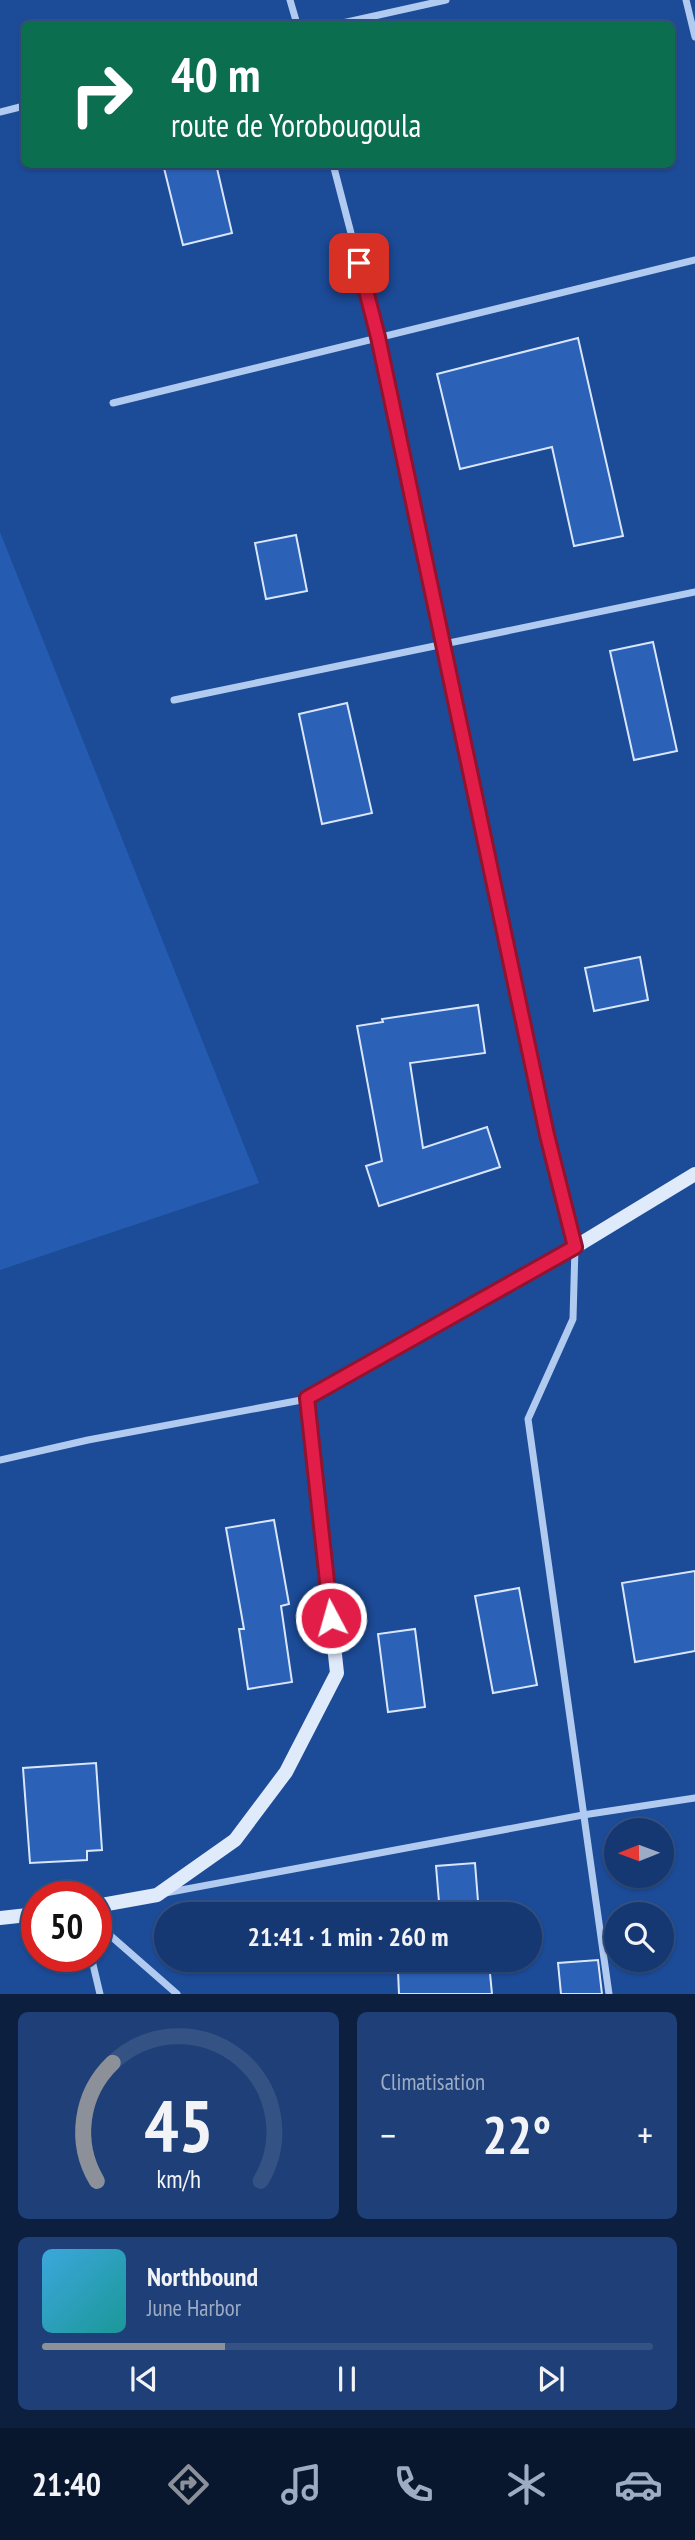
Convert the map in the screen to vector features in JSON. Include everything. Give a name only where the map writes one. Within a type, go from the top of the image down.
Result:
[{"type":"main road","points":[[112,1903],[157,1895],[235,1840],[286,1772],[337,1673],[307,1398],[575,1247],[695,1174]]},
{"type":"main road","points":[[0,1918],[21,1916]]},
{"type":"street","points":[[290,0],[296,21]]},
{"type":"street","points":[[352,21],[446,0]]},
{"type":"street","points":[[685,0],[695,37]]},
{"type":"street","points":[[0,113],[21,107]]},
{"type":"street","points":[[334,168],[378,337],[547,1135],[575,1247],[573,1319],[528,1419],[610,1994]]},
{"type":"street","points":[[113,403],[695,260]]},
{"type":"street","points":[[174,700],[695,592]]},
{"type":"street","points":[[0,1460],[88,1440],[307,1398]]},
{"type":"street","points":[[157,1895],[583,1815],[695,1798]]},
{"type":"street","points":[[112,1937],[177,1994]]},
{"type":"street","points":[[95,1972],[100,1994]]},
{"type":"shaded area","points":[[0,532],[259,1183],[0,1270]]},
{"type":"building","points":[[164,168],[217,168],[232,233],[183,245]]},
{"type":"building","points":[[578,338],[623,536],[574,546],[552,447],[460,469],[437,374]]},
{"type":"building","points":[[296,535],[307,591],[266,599],[255,543]]},
{"type":"building","points":[[653,642],[677,751],[634,760],[610,651]]},
{"type":"building","points":[[347,703],[372,813],[322,824],[299,714]]},
{"type":"building","points":[[640,957],[648,1000],[594,1011],[585,968]]},
{"type":"building","points":[[478,1005],[485,1053],[410,1063],[423,1148],[487,1127],[500,1167],[379,1206],[366,1166],[382,1161],[357,1026],[383,1022],[382,1019]]},
{"type":"building","points":[[274,1520],[289,1604],[281,1606],[292,1682],[248,1689],[239,1629],[244,1629],[226,1528]]},
{"type":"building","points":[[695,1571],[695,1651],[635,1662],[622,1583]]},
{"type":"building","points":[[519,1588],[537,1685],[493,1693],[475,1596]]},
{"type":"building","points":[[415,1629],[425,1707],[388,1712],[378,1634]]},
{"type":"building","points":[[96,1763],[102,1850],[87,1851],[87,1860],[30,1863],[23,1768]]},
{"type":"building","points":[[475,1863],[478,1902],[439,1902],[436,1866]]},
{"type":"building","points":[[598,1960],[602,1994],[561,1994],[558,1963]]},
{"type":"building","points":[[398,1972],[490,1972],[492,1994],[399,1994]]},
{"type":"route","points":[[331,1618],[307,1398],[575,1247],[547,1135],[378,337],[359,263]]}]
